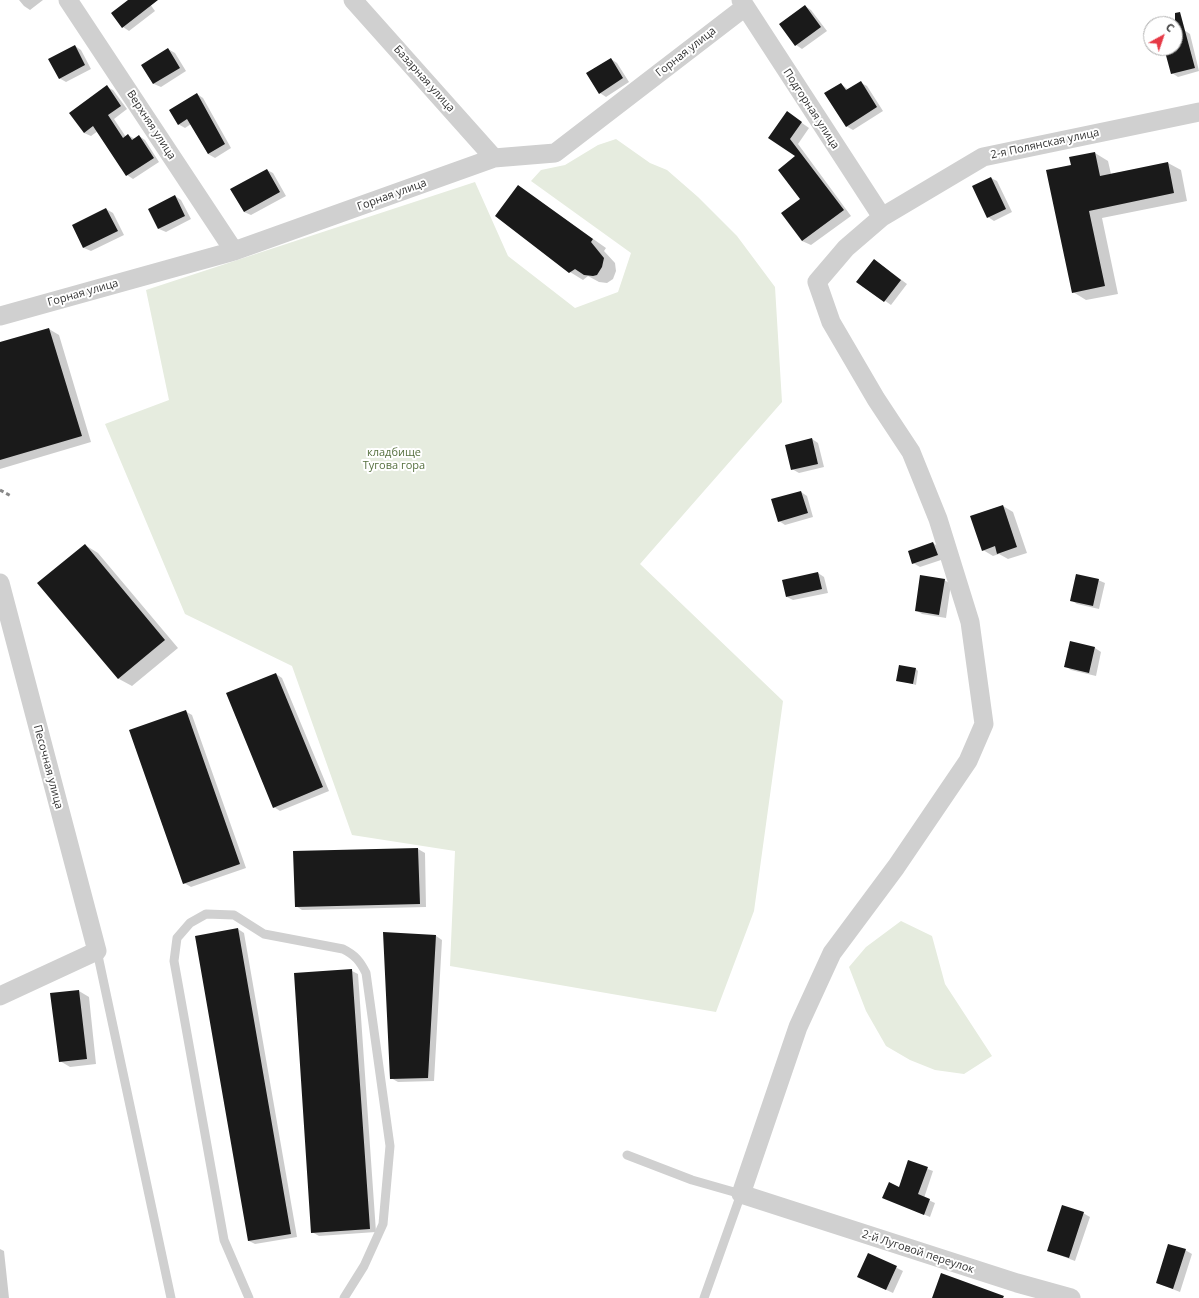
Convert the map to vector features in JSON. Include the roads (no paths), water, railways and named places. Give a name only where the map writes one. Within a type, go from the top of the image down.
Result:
[{"type":"street","name":"Верхняя улица","points":[[68,0],[234,251]]},
{"type":"street","name":"Базарная улица","points":[[353,0],[494,158]]},
{"type":"street","name":"Горная улица","points":[[0,316],[234,251],[494,158],[555,154],[743,4]]},
{"type":"street","name":"Подгорная улица","points":[[743,4],[882,217]]},
{"type":"street","name":"2-я Полянская улица","points":[[741,1194],[798,1027],[832,953],[896,867],[968,761],[984,724],[970,622],[938,519],[911,452],[876,399],[831,322],[817,282],[846,248],[882,217],[983,157],[1199,112]]},
{"type":"street","name":"Песочная улица","points":[[0,583],[97,951]]},
{"type":"street","points":[[0,996],[97,951]]},
{"type":"street","name":"2-й Луговой переулок","points":[[741,1194],[1015,1291],[1071,1298]]},
{"type":"lane","points":[[249,1298],[224,1240],[174,961],[177,938],[190,923],[206,914],[234,915],[264,934],[343,949],[354,954],[361,962],[366,973],[390,1146],[383,1224],[364,1266],[344,1298]]},
{"type":"lane","points":[[97,951],[171,1298]]},
{"type":"lane","points":[[627,1155],[692,1180],[741,1194],[704,1298]]},
{"type":"railway","points":[[0,490],[11,496]]},
{"type":"park label","name":"кладбище Тугова гора","points":[[394,459]]}]
